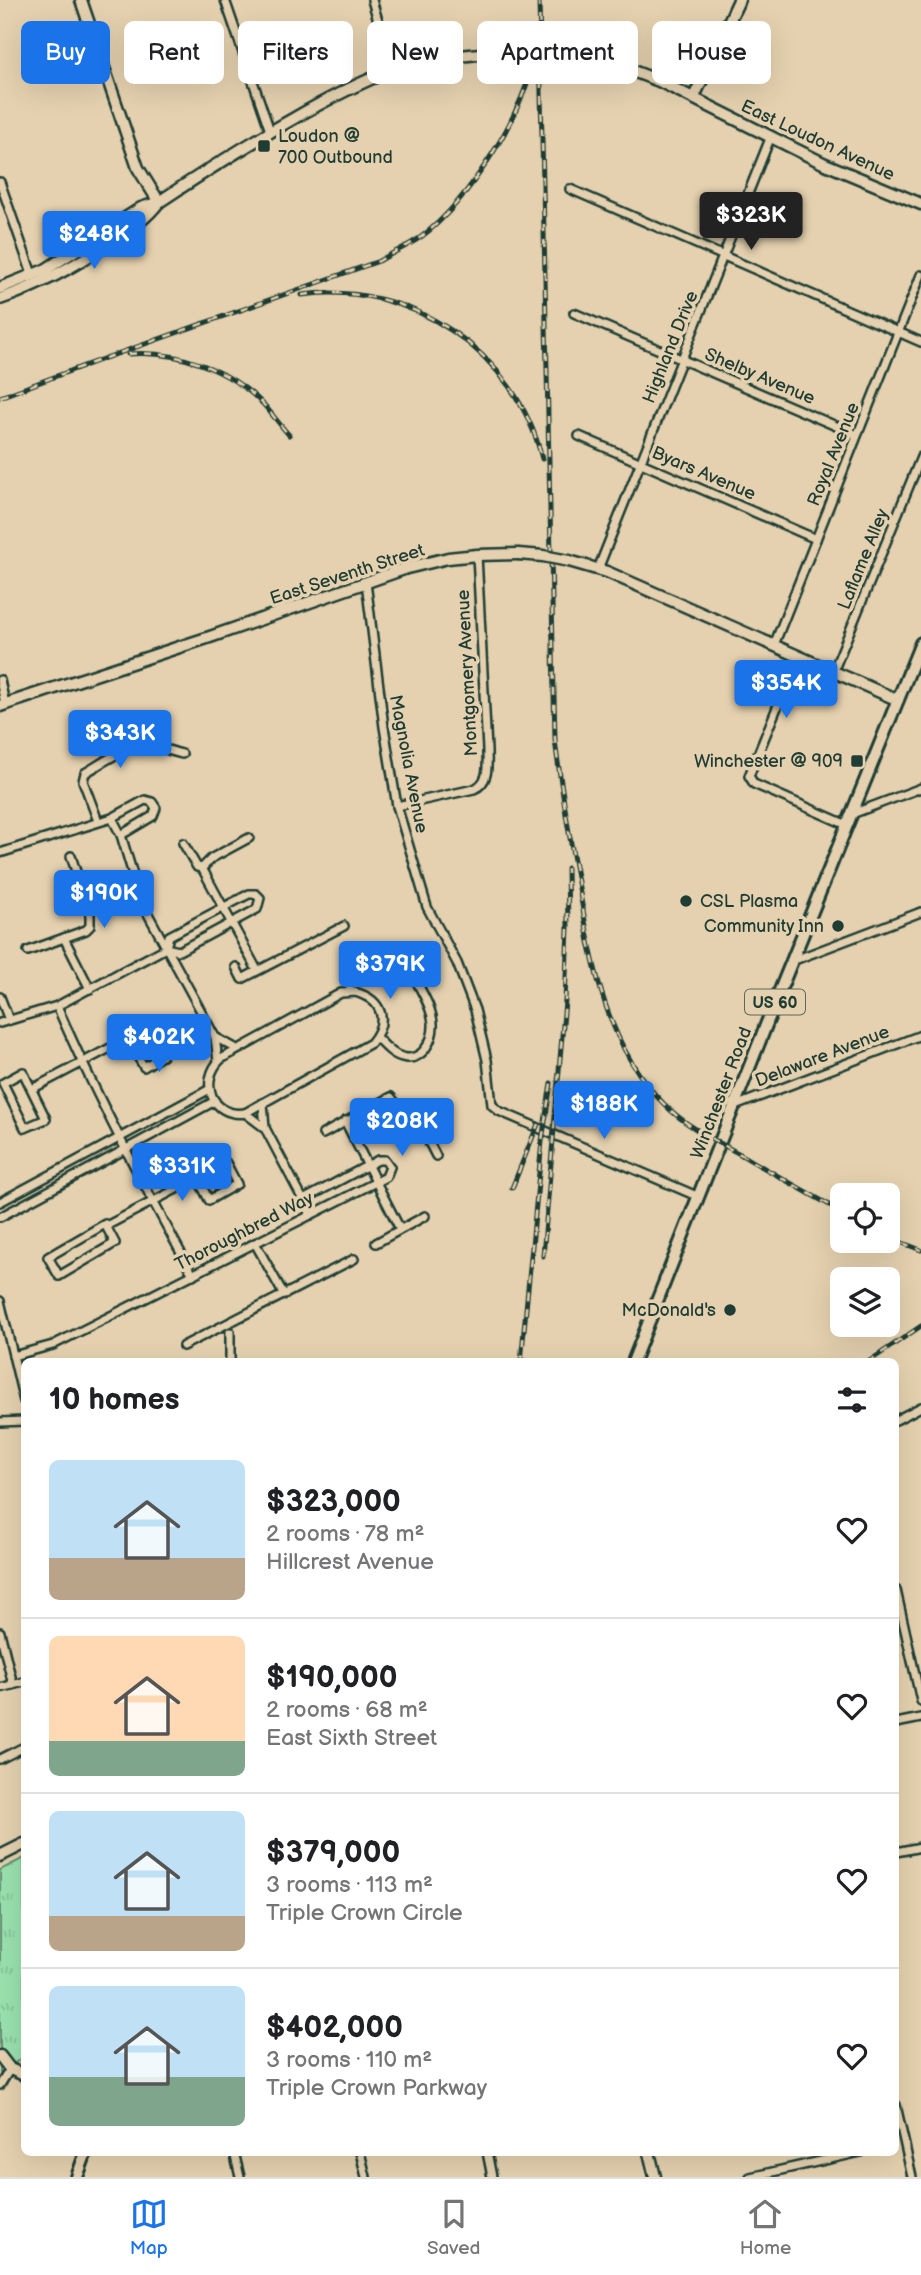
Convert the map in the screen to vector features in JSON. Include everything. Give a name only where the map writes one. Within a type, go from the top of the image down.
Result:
[{"type":"main road","name":"Winchester Road","points":[[635,1358],[921,643]]},
{"type":"main road","points":[[77,2177],[85,2156]]},
{"type":"street","points":[[81,0],[138,168],[159,202]]},
{"type":"street","points":[[225,0],[270,131]]},
{"type":"street","points":[[372,0],[378,21]]},
{"type":"street","points":[[694,97],[739,0]]},
{"type":"street","name":"East Loudon Avenue","points":[[463,56],[507,52],[568,55],[625,68],[694,97],[835,168],[921,205]]},
{"type":"street","name":"East Loudon Avenue","points":[[0,299],[34,281],[141,208],[159,202],[270,131],[367,82]]},
{"type":"street","name":"Highland Drive","points":[[598,569],[771,136]]},
{"type":"street","points":[[0,182],[34,281]]},
{"type":"street","points":[[570,189],[921,342]]},
{"type":"street","name":"Royal Avenue","points":[[774,645],[921,275]]},
{"type":"street","name":"East Loudon Avenue","points":[[0,288],[34,281]]},
{"type":"street","name":"Shelby Avenue","points":[[574,313],[857,435]]},
{"type":"street","name":"Byars Avenue","points":[[579,436],[816,539]]},
{"type":"street","name":"Laflame Alley","points":[[833,672],[921,457]]},
{"type":"street","name":"East Seventh Street","points":[[3,705],[428,562],[477,555],[518,554],[543,556],[598,569],[898,700]]},
{"type":"street","name":"Montgomery Avenue","points":[[397,806],[474,789],[481,785],[486,777],[477,555]]},
{"type":"street","name":"Magnolia Avenue","points":[[366,582],[382,714],[397,806],[427,907],[457,963],[475,1010],[494,1109],[699,1197]]},
{"type":"street","points":[[797,656],[749,773],[754,784],[849,819],[921,788]]},
{"type":"street","points":[[0,680],[3,705]]},
{"type":"street","points":[[98,821],[83,781],[85,773],[139,746],[153,746],[182,754]]},
{"type":"street","points":[[0,853],[112,818],[145,800],[154,804],[156,808],[153,816],[121,835]]},
{"type":"street","points":[[112,818],[121,835],[141,901],[215,1037],[218,1061]]},
{"type":"street","points":[[202,868],[212,858],[249,838]]},
{"type":"street","points":[[183,843],[197,867],[202,868],[257,970]]},
{"type":"street","points":[[28,951],[86,930],[90,926],[91,921],[71,856]]},
{"type":"street","points":[[0,1023],[57,1006],[166,948],[179,951],[257,909],[260,898],[256,894],[249,894],[169,936],[166,948]]},
{"type":"street","points":[[792,961],[921,912]]},
{"type":"street","points":[[236,967],[242,979],[344,926]]},
{"type":"street","points":[[64,938],[90,989]]},
{"type":"street","points":[[350,992],[349,964],[361,949],[385,949],[398,954],[406,961],[429,1006],[433,1025],[432,1038],[427,1048],[411,1058],[392,1052],[376,1037]]},
{"type":"street","points":[[245,1113],[371,1043],[382,1024],[381,1014],[375,1003],[366,995],[341,993],[226,1055],[211,1070],[208,1084],[215,1101],[231,1112],[245,1113],[265,1128]]},
{"type":"street","points":[[0,997],[9,1020]]},
{"type":"street","points":[[57,1006],[125,1150],[193,1275]]},
{"type":"street","points":[[32,1089],[82,1063],[127,1039],[148,1028],[162,1056],[144,1068],[127,1039]]},
{"type":"street","name":"Delaware Avenue","points":[[735,1106],[921,1035]]},
{"type":"street","points":[[215,1037],[237,1049]]},
{"type":"street","points":[[23,1073],[32,1089],[46,1118],[25,1128],[3,1083],[23,1073]]},
{"type":"street","points":[[0,1202],[209,1089]]},
{"type":"street","points":[[323,1133],[391,1097],[402,1112],[419,1123],[436,1156]]},
{"type":"street","points":[[0,1217],[215,1101]]},
{"type":"street","points":[[263,1103],[265,1128],[311,1215]]},
{"type":"street","points":[[345,1121],[401,1229]]},
{"type":"street","points":[[368,1166],[382,1160],[390,1167],[388,1174],[376,1182]]},
{"type":"street","points":[[106,1226],[115,1243],[59,1276],[48,1256],[106,1224],[226,1163],[237,1184],[209,1200],[198,1179]]},
{"type":"street","name":"Thoroughbred Way","points":[[303,1200],[368,1166]]},
{"type":"street","name":"Thoroughbred Way","points":[[13,1356],[53,1345],[376,1182]]},
{"type":"street","points":[[376,1242],[425,1216]]},
{"type":"street","points":[[256,1243],[284,1295]]},
{"type":"street","points":[[183,1346],[354,1259]]},
{"type":"street","points":[[0,1301],[21,1389]]},
{"type":"street","points":[[230,1332],[230,1358]]},
{"type":"street","points":[[899,1419],[921,1408]]},
{"type":"street","points":[[0,1422],[21,1421]]},
{"type":"street","points":[[899,1603],[921,1701]]},
{"type":"street","points":[[0,1632],[13,1685]]},
{"type":"street","points":[[0,1688],[21,1683]]},
{"type":"street","points":[[899,1722],[921,1718]]},
{"type":"street","points":[[0,1759],[21,1748]]},
{"type":"street","points":[[0,1856],[21,1846]]},
{"type":"street","points":[[899,1851],[921,1847]]},
{"type":"street","points":[[0,2056],[10,2069],[21,2074]]},
{"type":"street","points":[[0,2085],[10,2069]]},
{"type":"street","points":[[900,2144],[912,2177]]},
{"type":"street","points":[[235,2156],[240,2177]]},
{"type":"street","points":[[361,2156],[366,2177]]},
{"type":"street","points":[[487,2156],[492,2177]]},
{"type":"street","points":[[650,2156],[655,2177]]},
{"type":"street","points":[[750,2177],[844,2156]]},
{"type":"green space","points":[[21,1860],[21,2061],[0,2074],[0,1870]]},
{"type":"railway","points":[[539,0],[555,740],[571,846],[596,972],[604,1001],[628,1056],[645,1082],[665,1105],[701,1132],[830,1205]]},
{"type":"railway","points":[[0,397],[379,261],[416,240],[439,222],[476,178],[508,126],[526,84]]},
{"type":"railway","points":[[302,295],[342,293],[382,299],[419,312],[453,332],[484,357],[509,387],[529,421],[542,459]]},
{"type":"railway","points":[[128,354],[165,355],[202,364],[219,372],[250,392],[289,435]]},
{"type":"railway","points":[[543,1256],[565,1001],[567,868]]},
{"type":"railway","points":[[521,1358],[542,1141],[551,1083]]},
{"type":"railway","points":[[512,1188],[538,1124]]},
{"type":"railway","points":[[900,1242],[921,1250]]},
{"type":"railway","points":[[874,1358],[921,1326]]},
{"type":"place","name":"Loudon @ 700 Outbound","points":[[264,146]]},
{"type":"place","name":"Winchester @ 909","points":[[857,761]]},
{"type":"place","name":"CSL Plasma","points":[[686,901]]},
{"type":"place","name":"Community Inn","points":[[838,926]]},
{"type":"place","name":"McDonald's","points":[[730,1310]]}]
